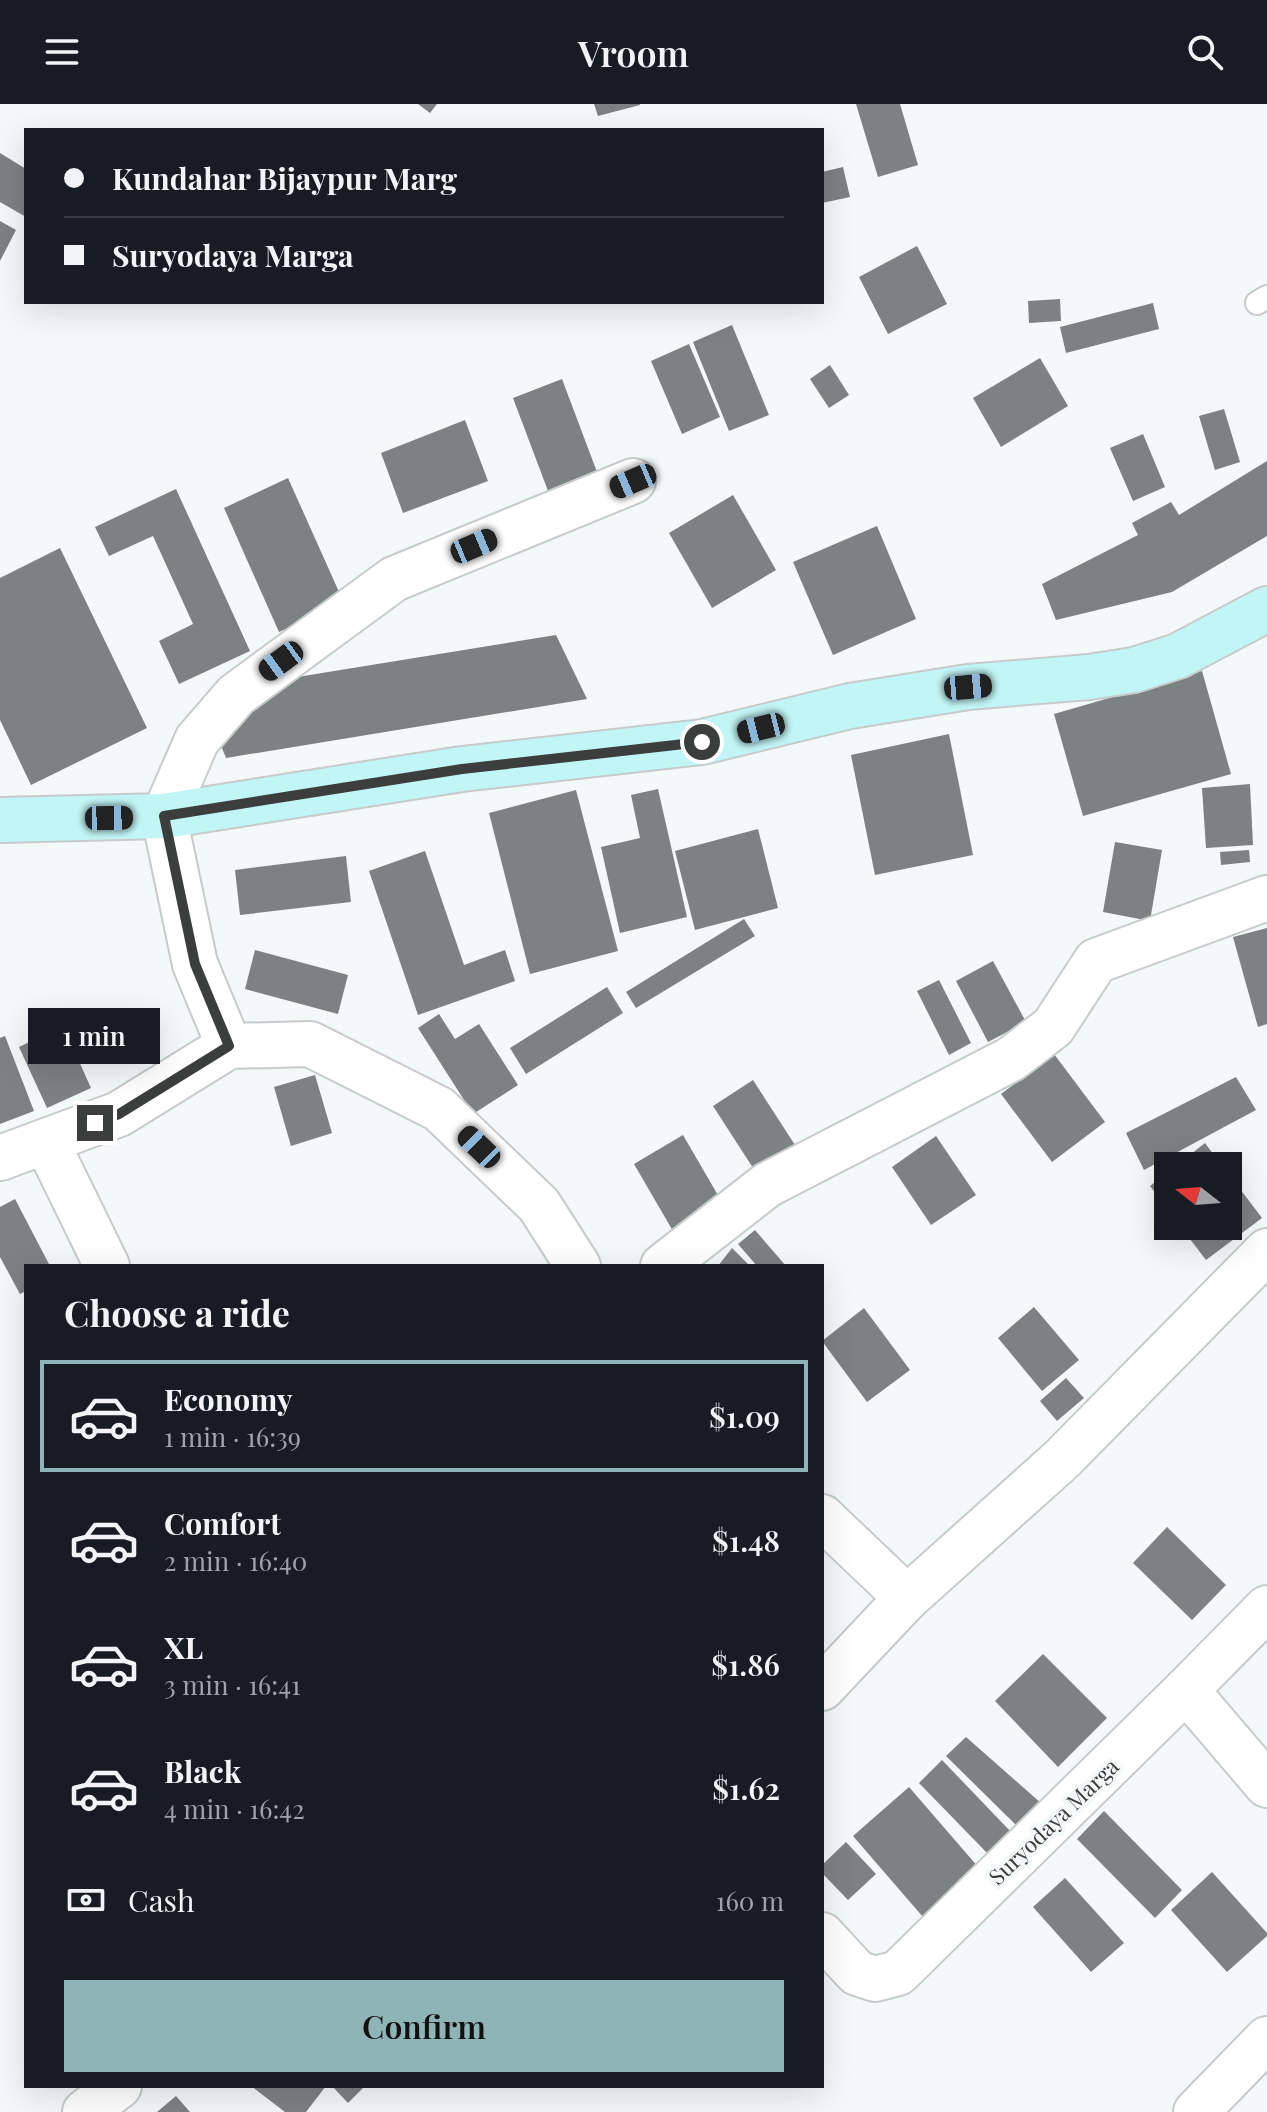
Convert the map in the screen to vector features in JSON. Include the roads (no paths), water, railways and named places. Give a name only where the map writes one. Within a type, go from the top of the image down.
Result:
[{"type":"main road","points":[[0,820],[164,816],[462,769],[702,742],[850,706],[953,689],[1134,670],[1178,656],[1267,609]]},
{"type":"street","points":[[229,1046],[195,964],[164,816],[197,740],[236,695],[394,579],[633,481]]},
{"type":"street","points":[[666,1264],[767,1185],[1011,1059],[1053,1027],[1096,961],[1267,898]]},
{"type":"street","points":[[0,1158],[119,1114],[229,1046],[310,1044],[439,1109],[539,1205],[577,1264]]},
{"type":"street","points":[[46,1141],[106,1264]]},
{"type":"street","points":[[824,1686],[907,1598],[1062,1459],[1267,1251]]},
{"type":"street","points":[[824,1519],[907,1598]]},
{"type":"street","name":"Suryodaya Marga","points":[[824,1937],[857,1973],[875,1979],[898,1973],[1267,1608]]},
{"type":"street","points":[[1186,1690],[1267,1785]]},
{"type":"street","points":[[1196,2112],[1267,2039]]},
{"type":"street","points":[[85,2112],[116,2088]]}]
